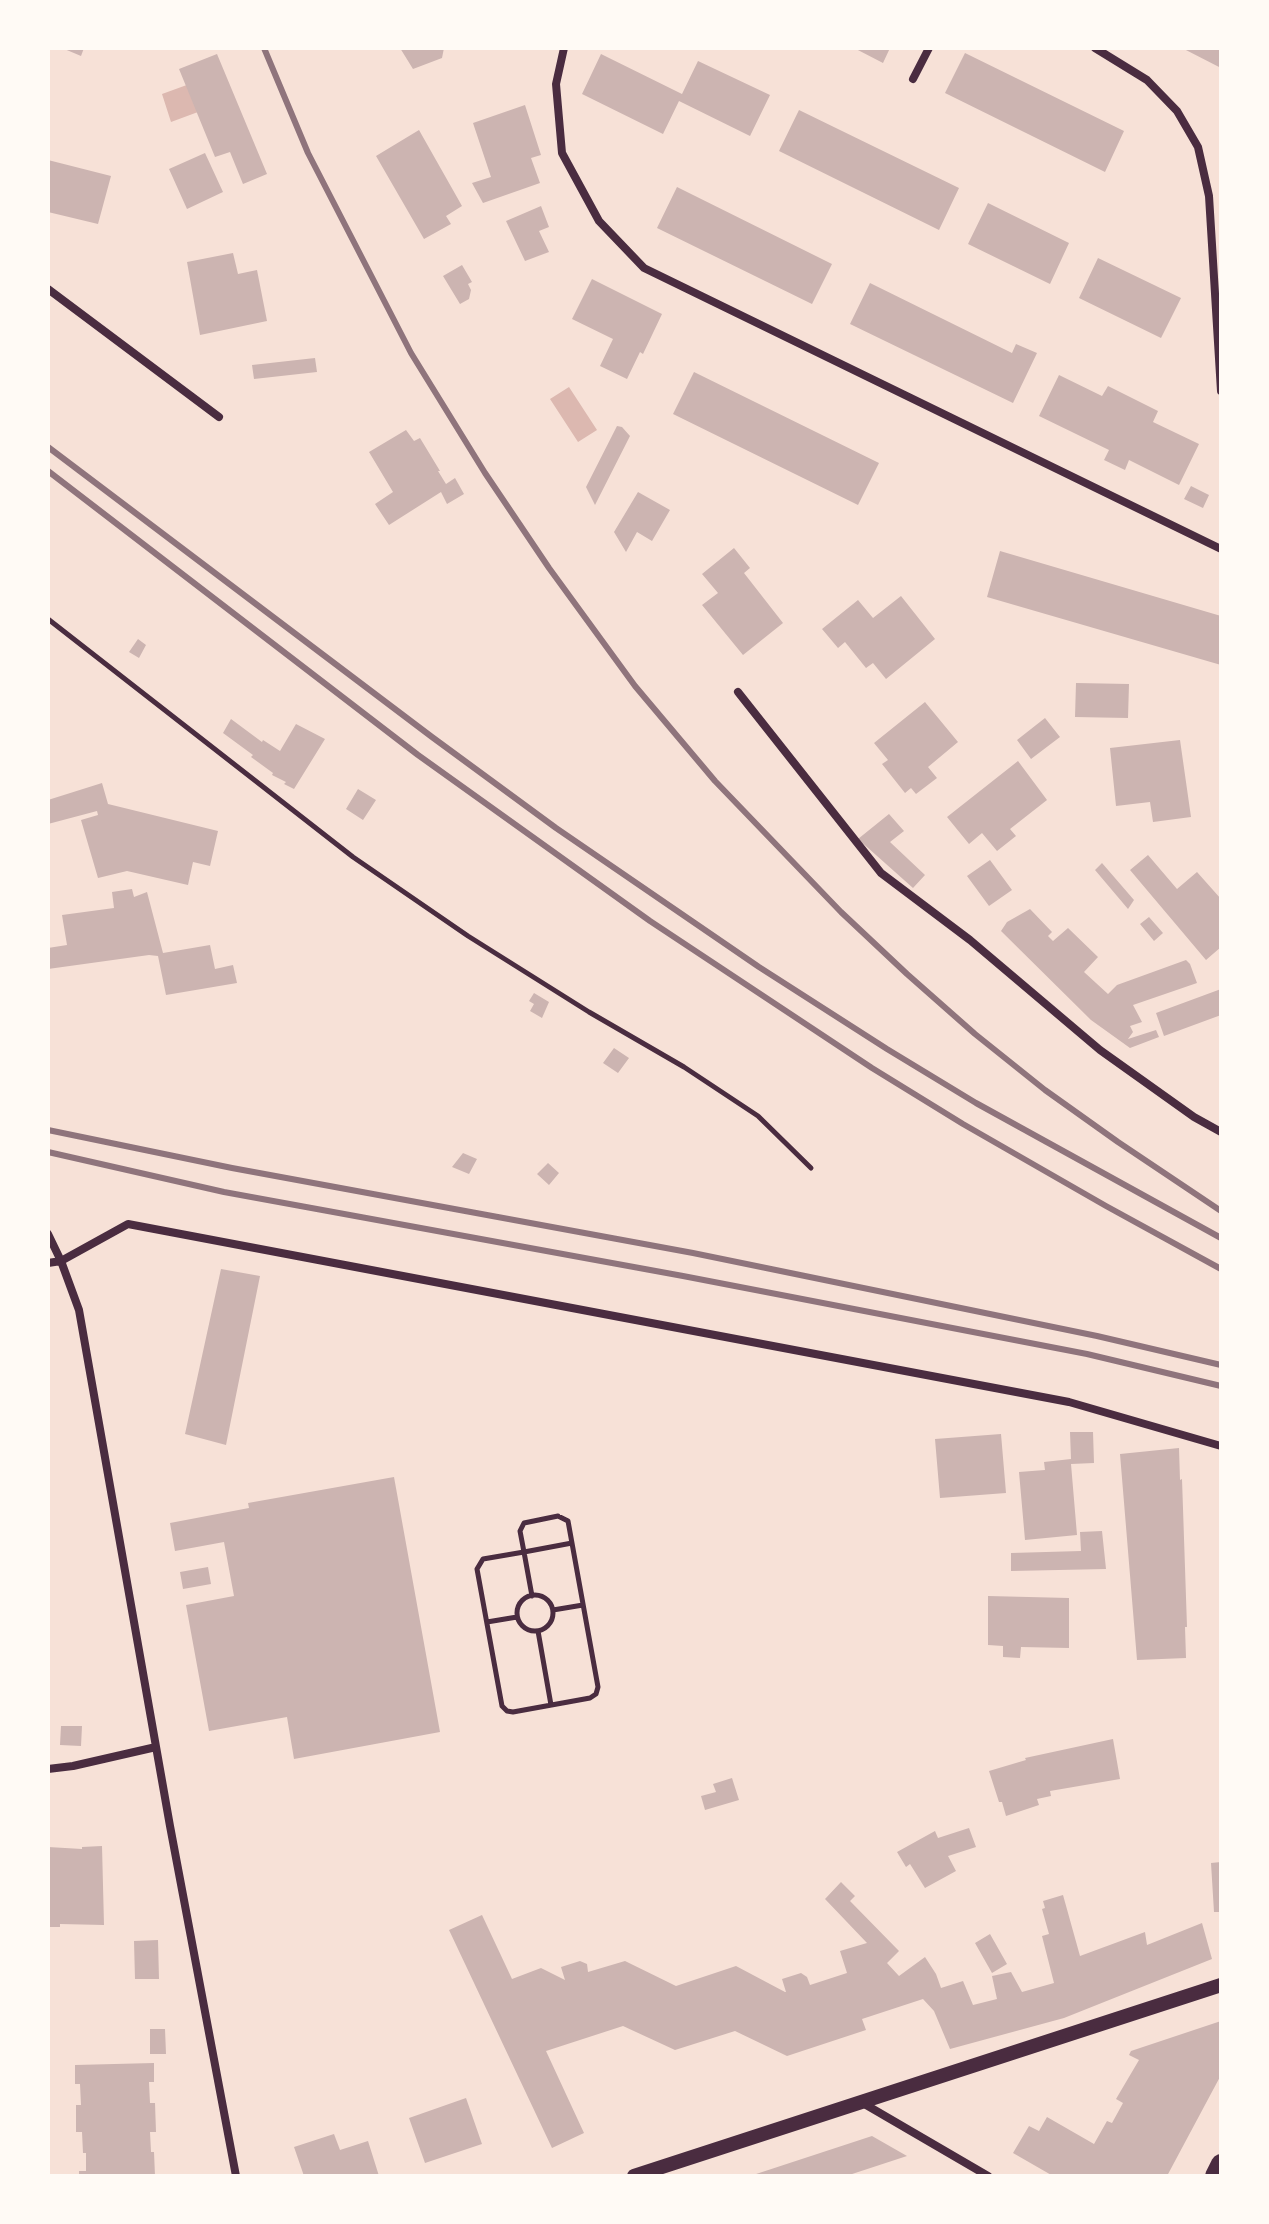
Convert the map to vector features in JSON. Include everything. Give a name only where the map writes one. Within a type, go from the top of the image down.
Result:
[{"type":"main road","points":[[1215,2176],[1221,2164]]},
{"type":"street","points":[[564,48],[556,84],[562,153],[599,221],[644,268],[1221,549]]},
{"type":"street","points":[[913,79],[929,48]]},
{"type":"street","points":[[1095,48],[1147,80],[1177,111],[1198,147],[1209,196],[1221,391]]},
{"type":"street","points":[[48,289],[219,417]]},
{"type":"street","points":[[738,692],[881,873],[970,940],[1100,1050],[1194,1117],[1221,1132]]},
{"type":"street","points":[[48,1263],[61,1261],[128,1224],[1069,1402],[1221,1446]]},
{"type":"street","points":[[48,1234],[79,1310],[236,2176]]},
{"type":"street","points":[[48,1769],[156,1747]]},
{"type":"street","points":[[634,2176],[1221,1985]]},
{"type":"street","points":[[861,2102],[988,2176]]},
{"type":"path","points":[[48,619],[353,857],[468,936],[684,1067],[758,1116],[811,1168]]},
{"type":"path","points":[[532,1596],[524,1552],[521,1526],[558,1516],[568,1521],[572,1543],[583,1605],[598,1687],[596,1694],[590,1698],[507,1711],[502,1706],[477,1569],[483,1559],[524,1552],[572,1543]]},
{"type":"path","points":[[532,1596],[547,1599],[553,1610],[551,1622],[538,1631],[525,1628],[518,1617],[520,1602],[532,1596]]},
{"type":"path","points":[[553,1610],[583,1605]]},
{"type":"path","points":[[487,1622],[518,1617]]},
{"type":"path","points":[[538,1631],[551,1705]]},
{"type":"shaded area","points":[[217,74],[225,102],[171,122],[162,94]]},
{"type":"shaded area","points":[[569,387],[597,430],[578,442],[550,399]]},
{"type":"building","points":[[62,48],[84,48],[81,56]]},
{"type":"building","points":[[400,48],[444,48],[442,58],[413,69]]},
{"type":"building","points":[[854,48],[890,48],[883,63]]},
{"type":"building","points":[[1182,48],[1221,48],[1221,68]]},
{"type":"building","points":[[965,53],[1124,131],[1105,172],[945,93]]},
{"type":"building","points":[[217,54],[267,174],[243,184],[230,152],[215,157],[179,69]]},
{"type":"building","points":[[601,54],[682,94],[698,61],[770,95],[750,136],[679,101],[663,134],[582,94]]},
{"type":"building","points":[[525,105],[541,155],[531,158],[540,183],[483,203],[472,183],[491,177],[473,123]]},
{"type":"building","points":[[799,110],[959,188],[939,230],[779,151]]},
{"type":"building","points":[[419,130],[462,206],[446,216],[451,224],[424,239],[376,156]]},
{"type":"building","points":[[205,153],[223,192],[187,209],[169,169]]},
{"type":"building","points":[[48,160],[111,176],[98,224],[48,212]]},
{"type":"building","points":[[677,187],[832,264],[812,304],[657,228]]},
{"type":"building","points":[[988,203],[1069,243],[1050,284],[968,244]]},
{"type":"building","points":[[541,206],[549,227],[539,231],[549,252],[525,261],[506,221]]},
{"type":"building","points":[[233,253],[238,274],[257,270],[267,321],[200,335],[187,262]]},
{"type":"building","points":[[1098,258],[1181,298],[1161,338],[1079,298]]},
{"type":"building","points":[[462,265],[472,282],[468,284],[471,290],[469,299],[460,304],[443,276]]},
{"type":"building","points":[[592,279],[662,314],[627,379],[600,366],[613,339],[572,319]]},
{"type":"building","points":[[870,283],[1012,353],[1016,344],[1037,353],[1013,403],[850,324]]},
{"type":"building","points":[[315,358],[317,372],[254,379],[252,365]]},
{"type":"building","points":[[694,372],[879,463],[858,505],[673,414]]},
{"type":"building","points":[[1059,375],[1102,396],[1108,386],[1158,411],[1153,422],[1199,444],[1179,485],[1129,460],[1125,470],[1104,460],[1109,450],[1039,416]]},
{"type":"building","points":[[617,426],[630,436],[595,505],[586,487]]},
{"type":"building","points":[[406,430],[414,441],[420,438],[446,484],[455,478],[464,494],[447,504],[441,492],[389,525],[375,504],[393,492],[369,452]]},
{"type":"building","points":[[1191,486],[1209,495],[1203,508],[1184,499]]},
{"type":"building","points":[[638,492],[670,510],[652,541],[637,532],[626,552],[614,532]]},
{"type":"building","points":[[734,548],[750,568],[744,573],[783,623],[743,655],[702,605],[718,593],[702,574]]},
{"type":"building","points":[[1000,551],[1221,616],[1221,665],[987,597]]},
{"type":"building","points":[[901,596],[935,639],[886,679],[873,663],[866,668],[845,642],[838,648],[822,629],[858,600],[873,618]]},
{"type":"building","points":[[138,639],[146,645],[139,658],[129,652]]},
{"type":"building","points":[[1076,683],[1129,684],[1128,718],[1075,717]]},
{"type":"building","points":[[925,702],[958,742],[928,767],[937,778],[916,794],[911,788],[905,793],[882,764],[888,760],[874,743]]},
{"type":"building","points":[[1045,718],[1060,737],[1031,759],[1017,740]]},
{"type":"building","points":[[231,719],[280,751],[296,724],[325,739],[294,789],[272,775],[251,757],[253,755],[223,733]]},
{"type":"building","points":[[1180,740],[1191,817],[1153,822],[1150,802],[1116,806],[1110,748]]},
{"type":"building","points":[[1018,761],[1047,800],[1010,829],[1016,836],[997,851],[982,833],[969,844],[947,817]]},
{"type":"building","points":[[102,783],[108,804],[218,831],[210,866],[193,862],[188,885],[127,871],[98,878],[81,820],[98,815],[97,811],[48,824],[48,800]]},
{"type":"building","points":[[358,789],[376,800],[363,820],[346,809]]},
{"type":"building","points":[[889,814],[904,831],[890,842],[925,875],[913,888],[858,839]]},
{"type":"building","points":[[1148,855],[1177,889],[1197,872],[1221,899],[1221,947],[1206,960],[1130,870]]},
{"type":"building","points":[[990,860],[1012,890],[989,906],[967,876]]},
{"type":"building","points":[[1102,863],[1134,900],[1128,909],[1095,870]]},
{"type":"building","points":[[132,889],[134,897],[147,892],[163,953],[210,945],[215,969],[233,965],[237,983],[166,995],[158,956],[149,955],[48,969],[48,948],[67,945],[62,915],[114,908],[112,892]]},
{"type":"building","points":[[1030,909],[1052,932],[1048,936],[1053,941],[1068,928],[1098,957],[1084,972],[1108,994],[1117,985],[1186,960],[1197,983],[1133,1005],[1142,1022],[1130,1026],[1133,1032],[1128,1039],[1156,1030],[1159,1037],[1130,1048],[1091,1020],[1001,931],[1007,922]]},
{"type":"building","points":[[1149,917],[1163,933],[1154,941],[1140,924]]},
{"type":"building","points":[[1221,989],[1221,1015],[1164,1036],[1156,1013]]},
{"type":"building","points":[[534,993],[549,1002],[542,1018],[530,1011],[534,1004],[529,1001]]},
{"type":"building","points":[[614,1048],[629,1058],[618,1073],[603,1063]]},
{"type":"building","points":[[463,1153],[477,1159],[469,1174],[452,1167]]},
{"type":"building","points":[[548,1163],[559,1173],[549,1185],[537,1174]]},
{"type":"building","points":[[221,1269],[260,1276],[226,1445],[185,1434]]},
{"type":"building","points":[[1070,1432],[1093,1432],[1094,1463],[1071,1464],[1077,1535],[1025,1540],[1019,1472],[1045,1470],[1044,1462],[1071,1459]]},
{"type":"building","points":[[1001,1434],[1006,1493],[940,1498],[935,1439]]},
{"type":"building","points":[[1179,1448],[1186,1658],[1137,1660],[1120,1454]]},
{"type":"building","points":[[394,1477],[440,1732],[294,1759],[287,1717],[209,1731],[186,1605],[234,1596],[224,1542],[175,1551],[170,1523],[249,1508],[248,1503]]},
{"type":"building","points":[[1102,1531],[1106,1569],[1011,1571],[1011,1553],[1081,1551],[1080,1532]]},
{"type":"building","points":[[208,1567],[211,1584],[183,1589],[180,1572]]},
{"type":"building","points":[[988,1596],[1069,1598],[1069,1648],[1021,1647],[1020,1658],[1003,1657],[1003,1646],[988,1645]]},
{"type":"building","points":[[61,1726],[82,1726],[81,1746],[60,1745]]},
{"type":"building","points":[[1113,1739],[1120,1779],[1050,1791],[1051,1796],[1037,1799],[1039,1805],[1006,1816],[989,1771],[1025,1758]]},
{"type":"building","points":[[732,1778],[739,1800],[705,1810],[701,1796],[716,1792],[713,1784]]},
{"type":"building","points":[[969,1828],[976,1847],[948,1856],[956,1871],[925,1888],[910,1864],[906,1867],[897,1852],[935,1831],[938,1838]]},
{"type":"building","points":[[102,1846],[104,1925],[60,1924],[60,1927],[48,1927],[48,1847],[82,1849]]},
{"type":"building","points":[[1221,1862],[1221,1912],[1214,1912],[1211,1863]]},
{"type":"building","points":[[841,1882],[855,1896],[850,1901],[899,1951],[887,1963],[899,1976],[925,1957],[941,1988],[963,1981],[973,2005],[997,1999],[992,1976],[1011,1972],[1022,1992],[1054,1983],[1042,1936],[1049,1934],[1042,1909],[1045,1908],[1043,1901],[1063,1895],[1080,1956],[1145,1932],[1147,1945],[1202,1923],[1212,1959],[1064,2018],[950,2049],[934,2011],[923,1999],[862,2019],[866,2030],[787,2056],[735,2031],[675,2050],[623,2026],[546,2051],[584,2133],[552,2148],[449,1930],[482,1915],[512,1979],[541,1968],[565,1980],[561,1967],[580,1961],[587,1964],[588,1972],[625,1961],[676,1986],[736,1966],[786,1992],[782,1979],[801,1973],[810,1985],[847,1973],[840,1951],[867,1943],[825,1899]]},
{"type":"building","points":[[990,1934],[1007,1964],[992,1973],[975,1943]]},
{"type":"building","points":[[158,1940],[159,1979],[135,1979],[134,1941]]},
{"type":"building","points":[[1221,2021],[1221,2075],[1167,2176],[1053,2176],[1013,2153],[1029,2126],[1039,2131],[1047,2117],[1094,2144],[1107,2121],[1112,2123],[1123,2103],[1116,2099],[1139,2060],[1129,2055],[1131,2051]]},
{"type":"building","points":[[150,2029],[165,2029],[166,2054],[150,2054]]},
{"type":"building","points":[[154,2063],[154,2082],[149,2082],[150,2103],[155,2103],[156,2132],[150,2132],[155,2176],[79,2176],[79,2171],[86,2171],[86,2153],[83,2153],[82,2132],[76,2132],[76,2105],[81,2105],[80,2084],[75,2084],[75,2065]]},
{"type":"building","points":[[466,2098],[482,2144],[425,2163],[409,2118]]},
{"type":"building","points":[[334,2134],[340,2150],[368,2141],[379,2176],[304,2176],[294,2147]]},
{"type":"building","points":[[872,2136],[907,2156],[846,2176],[750,2176]]},
{"type":"railway","points":[[264,48],[308,153],[411,353],[485,473],[635,686],[715,781],[841,912],[907,974],[1045,1090],[1221,1211]]},
{"type":"railway","points":[[48,447],[556,828],[759,967],[976,1103],[1221,1238]]},
{"type":"railway","points":[[48,471],[418,755],[650,921],[872,1068],[963,1124],[1221,1269]]},
{"type":"railway","points":[[48,1130],[232,1168],[693,1253],[1097,1336],[1221,1365]]},
{"type":"railway","points":[[48,1152],[224,1192],[1087,1354],[1221,1386]]}]
